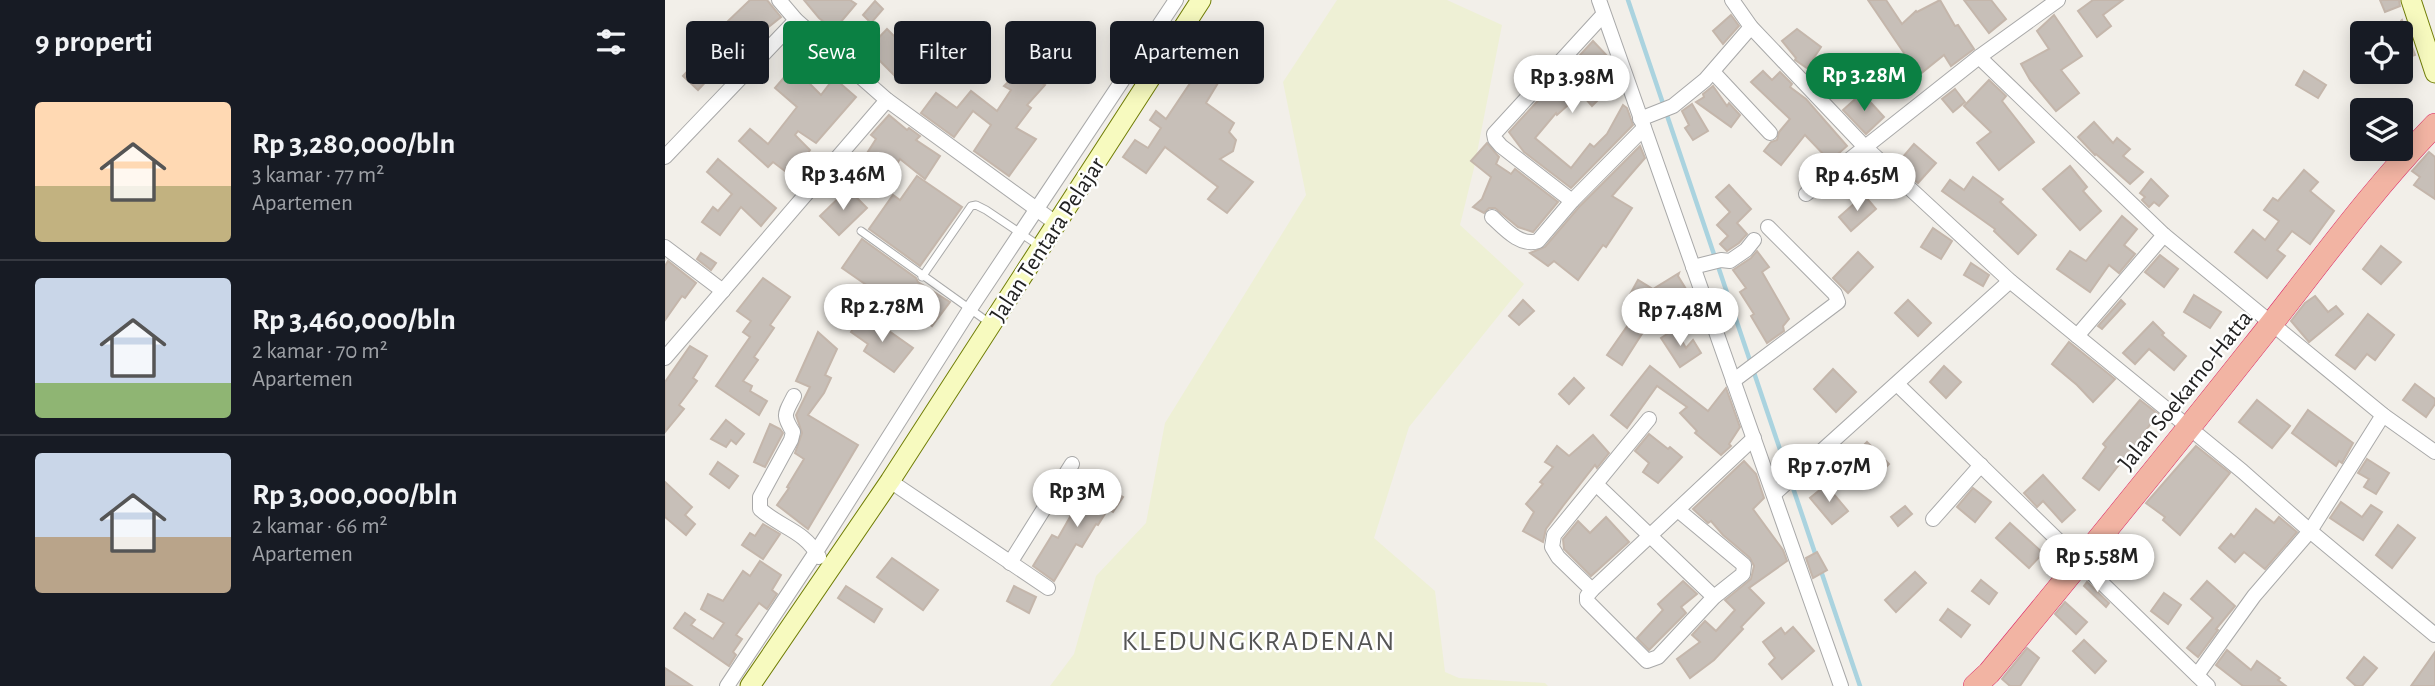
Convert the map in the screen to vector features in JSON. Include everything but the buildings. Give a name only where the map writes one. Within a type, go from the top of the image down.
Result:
[{"type":"highway","name":"Jalan Soekarno-Hatta","points":[[1988,682],[2272,324],[2350,221],[2392,169],[2435,125]]},
{"type":"main road","name":"Jalan Tentara Pelajar","points":[[750,686],[890,481],[1201,0]]},
{"type":"main road","points":[[2411,0],[2435,73]]},
{"type":"street","points":[[779,0],[796,20],[887,100],[1057,224]]},
{"type":"street","points":[[727,686],[816,552],[970,309],[1176,0]]},
{"type":"street","points":[[1599,0],[1642,124],[1698,265],[1733,382],[1841,686]]},
{"type":"street","points":[[1732,0],[1751,27],[1864,146],[2010,281],[2435,635]]},
{"type":"street","points":[[1806,194],[1979,57],[2058,0]]},
{"type":"street","points":[[1572,201],[1501,146],[1494,134],[1603,15]]},
{"type":"street","points":[[665,157],[796,20]]},
{"type":"street","points":[[1492,217],[1518,238],[1531,243],[1538,241],[1642,124],[1658,112],[1674,106],[1713,72],[1751,27]]},
{"type":"street","points":[[1979,57],[2164,235],[2383,415],[2435,452]]},
{"type":"street","points":[[1713,72],[1770,133]]},
{"type":"street","points":[[665,357],[887,100]]},
{"type":"street","points":[[1733,382],[1838,302],[1835,294],[1768,227]]},
{"type":"street","points":[[2077,336],[2164,235]]},
{"type":"street","points":[[1698,265],[1721,260],[1730,261],[1746,250],[1754,240]]},
{"type":"street","points":[[665,247],[723,290]]},
{"type":"street","points":[[1774,494],[2010,281]]},
{"type":"street","points":[[1897,384],[2209,686]]},
{"type":"street","points":[[794,396],[785,413],[785,420],[793,432],[791,440],[760,497],[760,509],[769,517],[799,532],[816,552],[828,574]]},
{"type":"street","points":[[2197,675],[2254,596],[2310,531],[2383,415]]},
{"type":"street","points":[[1592,590],[1558,558],[1552,547],[1555,535],[1649,419]]},
{"type":"street","points":[[1678,510],[1745,567],[1743,573],[1714,597],[1658,657],[1647,662],[1587,601],[1587,596],[1754,438]]},
{"type":"street","points":[[1010,563],[1072,464]]},
{"type":"street","points":[[1933,519],[1981,465]]},
{"type":"street","points":[[890,481],[1048,588]]},
{"type":"street","points":[[1597,485],[1714,597]]},
{"type":"lane","points":[[922,276],[971,206],[976,205],[986,210],[1042,247]]},
{"type":"lane","points":[[861,231],[992,325]]},
{"type":"green space","points":[[1337,0],[1447,0],[1502,25],[1460,225],[1524,284],[1409,427],[1374,538],[1435,591],[1445,672],[1459,678],[1545,683],[1548,686],[1050,686],[1074,654],[1096,576],[1146,523],[1165,423],[1306,195],[1283,82]]},
{"type":"waterway","points":[[1628,0],[1816,556]]},
{"type":"waterway","points":[[1820,568],[1860,686]]},
{"type":"district","name":"KLEDUNGKRADENAN","points":[[1259,640]]}]
